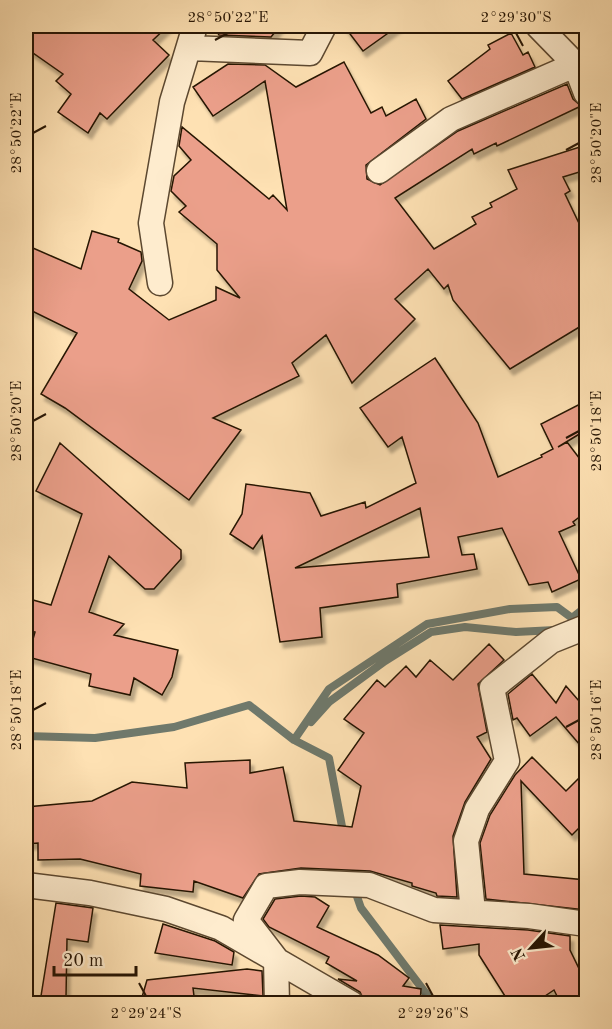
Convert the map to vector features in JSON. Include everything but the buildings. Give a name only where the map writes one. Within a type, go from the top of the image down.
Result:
[{"type":"street","points":[[160,283],[151,223],[172,102],[193,37],[310,53],[324,26]]},
{"type":"street","points":[[538,26],[581,62],[586,93]]},
{"type":"street","points":[[379,171],[451,119],[581,62]]},
{"type":"street","points":[[473,912],[466,841],[477,809],[507,761],[492,688],[551,641],[586,627]]},
{"type":"street","points":[[277,1004],[276,959],[246,920],[266,886],[300,882],[369,885],[434,910],[586,924]]},
{"type":"street","points":[[26,885],[90,893],[166,909],[221,927],[352,1004]]},
{"type":"waterway","points":[[294,740],[329,689],[427,624],[510,609],[557,607],[572,618],[586,607]]},
{"type":"waterway","points":[[311,722],[329,702],[385,661],[431,632],[465,627],[516,632],[555,630]]},
{"type":"waterway","points":[[26,736],[95,738],[174,727],[249,705],[294,740],[329,758],[344,837]]},
{"type":"waterway","points":[[354,888],[361,908],[434,1004]]}]
